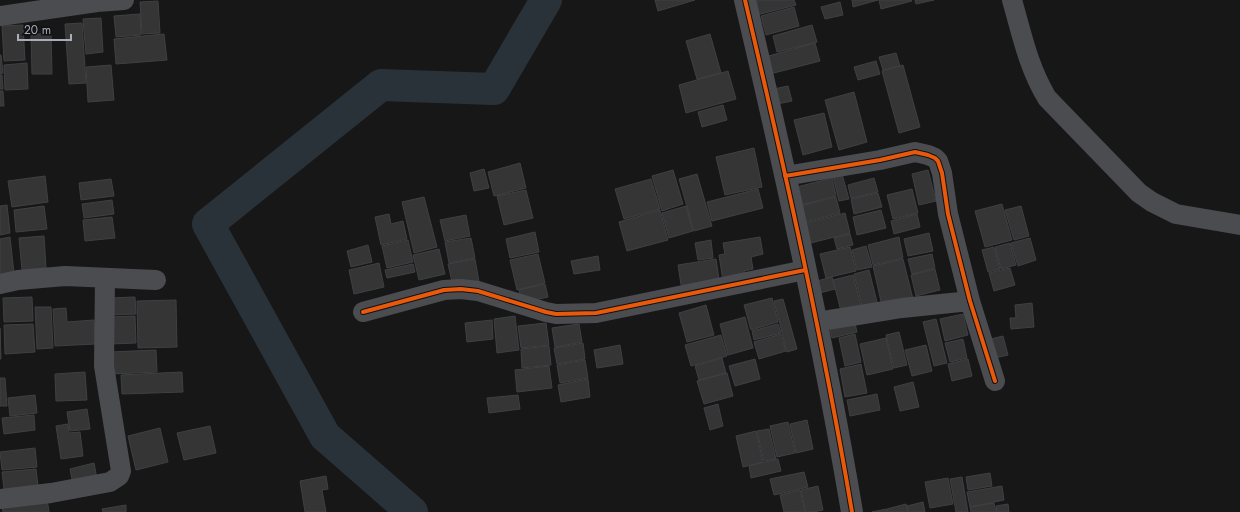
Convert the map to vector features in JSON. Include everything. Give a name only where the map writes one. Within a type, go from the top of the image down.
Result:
[{"type":"street","points":[[0,16],[97,1],[124,0]]},
{"type":"street","points":[[745,0],[816,322],[852,512]]},
{"type":"street","points":[[1012,0],[1026,53],[1036,81],[1047,98],[1139,193],[1152,202],[1176,214],[1240,225]]},
{"type":"street","points":[[785,176],[880,160],[915,152],[935,158],[938,161],[942,173],[948,214],[970,301],[995,381]]},
{"type":"street","points":[[363,312],[444,290],[461,289],[478,291],[556,314],[596,313],[805,270]]},
{"type":"street","points":[[0,284],[18,280],[65,276],[156,280]]},
{"type":"street","points":[[0,499],[110,482],[119,476],[121,471],[104,366],[105,278]]},
{"type":"street","points":[[816,322],[902,308],[970,301]]},
{"type":"building","points":[[655,0],[695,0],[658,11]]},
{"type":"building","points":[[794,0],[796,5],[757,15],[753,1]]},
{"type":"building","points":[[852,0],[878,0],[853,7]]},
{"type":"building","points":[[879,0],[911,0],[912,1],[881,9]]},
{"type":"building","points":[[915,0],[934,0],[916,4]]},
{"type":"building","points":[[158,1],[160,33],[142,34],[140,2]]},
{"type":"building","points":[[840,2],[843,15],[825,19],[821,7]]},
{"type":"building","points":[[794,7],[799,26],[766,35],[761,16]]},
{"type":"building","points":[[140,14],[141,35],[116,37],[114,16]]},
{"type":"building","points":[[101,18],[103,52],[86,54],[83,19]]},
{"type":"building","points":[[82,23],[86,83],[69,84],[65,24]]},
{"type":"building","points":[[23,25],[25,60],[4,61],[2,26]]},
{"type":"building","points":[[812,25],[817,42],[777,52],[773,36]]},
{"type":"building","points":[[31,34],[51,34],[52,74],[32,74]]},
{"type":"building","points":[[164,34],[167,60],[116,64],[114,39]]},
{"type":"building","points":[[710,34],[721,73],[697,79],[686,41]]},
{"type":"building","points":[[815,43],[820,61],[770,74],[765,57]]},
{"type":"building","points":[[896,53],[900,66],[883,70],[879,57]]},
{"type":"building","points":[[0,55],[3,73],[0,74]]},
{"type":"building","points":[[876,61],[880,74],[858,80],[854,67]]},
{"type":"building","points":[[27,63],[28,89],[5,90],[4,65]]},
{"type":"building","points":[[111,65],[114,100],[88,102],[86,67]]},
{"type":"building","points":[[903,65],[920,127],[899,133],[882,71]]},
{"type":"building","points":[[728,71],[736,99],[686,113],[679,85]]},
{"type":"building","points":[[0,75],[2,75],[3,89],[0,89]]},
{"type":"building","points":[[788,86],[792,101],[777,104],[774,89]]},
{"type":"building","points":[[0,91],[3,91],[4,106],[0,106]]},
{"type":"building","points":[[854,92],[867,142],[839,150],[825,100]]},
{"type":"building","points":[[723,105],[727,120],[702,127],[698,112]]},
{"type":"building","points":[[824,113],[832,147],[803,155],[794,120]]},
{"type":"building","points":[[754,148],[762,187],[725,195],[716,157]]},
{"type":"building","points":[[520,163],[526,188],[494,196],[488,172]]},
{"type":"building","points":[[484,169],[489,188],[474,191],[470,173]]},
{"type":"building","points":[[673,170],[683,204],[662,211],[652,176]]},
{"type":"building","points":[[928,170],[936,201],[919,205],[912,174]]},
{"type":"building","points":[[697,174],[712,226],[694,231],[679,179]]},
{"type":"building","points":[[842,174],[849,199],[839,201],[833,176]]},
{"type":"building","points":[[45,176],[48,202],[12,207],[8,181]]},
{"type":"building","points":[[832,178],[836,196],[797,206],[793,188]]},
{"type":"building","points":[[874,178],[878,192],[851,198],[848,185]]},
{"type":"building","points":[[111,179],[114,196],[81,200],[79,183]]},
{"type":"building","points":[[651,179],[660,209],[624,219],[615,189]]},
{"type":"building","points":[[758,189],[763,208],[712,221],[707,202]]},
{"type":"building","points":[[912,189],[918,213],[893,219],[887,195]]},
{"type":"building","points":[[526,190],[533,218],[504,225],[497,196]]},
{"type":"building","points":[[878,193],[882,207],[854,214],[851,199]]},
{"type":"building","points":[[424,197],[437,247],[414,253],[402,202]]},
{"type":"building","points":[[836,197],[840,213],[805,222],[800,206]]},
{"type":"building","points":[[112,200],[114,214],[84,218],[82,204]]},
{"type":"building","points":[[1002,204],[1012,240],[985,247],[975,211]]},
{"type":"building","points":[[7,205],[10,233],[0,235],[0,206]]},
{"type":"building","points":[[44,206],[47,229],[16,232],[14,210]]},
{"type":"building","points":[[686,206],[693,231],[669,238],[662,213]]},
{"type":"building","points":[[1021,206],[1029,236],[1014,240],[1005,210]]},
{"type":"building","points":[[660,210],[668,240],[627,251],[619,222]]},
{"type":"building","points":[[881,210],[886,228],[857,235],[853,217]]},
{"type":"building","points":[[845,213],[850,233],[807,244],[802,224]]},
{"type":"building","points":[[389,214],[391,224],[403,221],[407,239],[381,245],[375,217]]},
{"type":"building","points":[[917,214],[920,227],[894,234],[891,221]]},
{"type":"building","points":[[466,215],[470,236],[445,241],[440,220]]},
{"type":"building","points":[[112,217],[115,238],[85,241],[83,220]]},
{"type":"building","points":[[535,232],[539,252],[510,258],[506,239]]},
{"type":"building","points":[[929,233],[933,251],[908,256],[904,239]]},
{"type":"building","points":[[850,234],[853,245],[837,249],[834,238]]},
{"type":"building","points":[[44,236],[46,268],[22,270],[19,238]]},
{"type":"building","points":[[10,237],[14,273],[0,275],[0,239]]},
{"type":"building","points":[[760,237],[763,254],[751,257],[753,269],[744,271],[745,277],[723,281],[719,255],[725,254],[723,243]]},
{"type":"building","points":[[899,237],[903,258],[873,265],[868,245]]},
{"type":"building","points":[[471,238],[475,258],[449,263],[445,242]]},
{"type":"building","points":[[1030,238],[1036,260],[1018,266],[1011,243]]},
{"type":"building","points":[[408,240],[413,262],[387,268],[382,246]]},
{"type":"building","points":[[711,240],[713,258],[698,260],[695,243]]},
{"type":"building","points":[[1010,243],[1016,265],[1001,269],[995,247]]},
{"type":"building","points":[[368,245],[372,262],[351,267],[347,251]]},
{"type":"building","points":[[866,246],[872,267],[857,270],[852,250]]},
{"type":"building","points":[[850,247],[856,271],[826,278],[820,254]]},
{"type":"building","points":[[994,247],[1000,269],[988,272],[982,250]]},
{"type":"building","points":[[439,249],[445,274],[419,280],[413,255]]},
{"type":"building","points":[[538,254],[545,283],[517,290],[510,260]]},
{"type":"building","points":[[932,254],[935,268],[912,274],[908,259]]},
{"type":"building","points":[[598,256],[600,270],[574,274],[571,261]]},
{"type":"building","points":[[475,259],[479,282],[453,286],[448,264]]},
{"type":"building","points":[[716,259],[720,286],[682,291],[678,265]]},
{"type":"building","points":[[903,259],[913,299],[882,306],[873,266]]},
{"type":"building","points":[[379,263],[384,287],[354,294],[349,270]]},
{"type":"building","points":[[413,264],[415,272],[387,278],[385,270]]},
{"type":"building","points":[[1010,268],[1015,285],[994,291],[989,273]]},
{"type":"building","points":[[935,269],[940,290],[916,296],[911,275]]},
{"type":"building","points":[[869,270],[878,306],[863,309],[854,274]]},
{"type":"building","points":[[853,275],[862,310],[842,315],[833,280]]},
{"type":"building","points":[[832,277],[835,289],[816,294],[813,282]]},
{"type":"building","points":[[545,284],[548,297],[522,303],[519,290]]},
{"type":"building","points":[[32,297],[33,321],[4,322],[3,298]]},
{"type":"building","points":[[135,297],[136,314],[110,315],[109,298]]},
{"type":"building","points":[[772,298],[778,322],[751,330],[744,305]]},
{"type":"building","points":[[783,299],[797,349],[787,352],[774,301]]},
{"type":"building","points":[[176,300],[177,347],[138,348],[137,301]]},
{"type":"building","points":[[1032,303],[1034,327],[1011,329],[1010,318],[1016,318],[1015,305]]},
{"type":"building","points":[[706,305],[714,335],[687,342],[679,313]]},
{"type":"building","points":[[35,307],[51,307],[53,348],[37,349]]},
{"type":"building","points":[[66,308],[67,322],[94,320],[95,344],[55,346],[53,309]]},
{"type":"building","points":[[963,314],[968,335],[945,341],[940,319]]},
{"type":"building","points":[[135,316],[136,343],[110,344],[109,317]]},
{"type":"building","points":[[515,316],[519,350],[497,353],[494,319]]},
{"type":"building","points":[[745,317],[753,348],[728,355],[720,324]]},
{"type":"building","points":[[854,319],[857,332],[832,338],[829,325]]},
{"type":"building","points":[[936,319],[947,363],[934,366],[923,322]]},
{"type":"building","points":[[492,320],[493,339],[467,342],[465,323]]},
{"type":"building","points":[[546,323],[549,345],[521,348],[518,326]]},
{"type":"building","points":[[33,324],[35,352],[5,354],[4,325]]},
{"type":"building","points":[[579,324],[582,342],[555,347],[552,328]]},
{"type":"building","points":[[778,324],[781,333],[754,340],[752,331]]},
{"type":"building","points":[[0,328],[1,359],[0,359]]},
{"type":"building","points":[[899,332],[907,365],[894,368],[886,335]]},
{"type":"building","points":[[781,334],[786,351],[759,359],[754,342]]},
{"type":"building","points":[[855,334],[861,362],[845,366],[839,338]]},
{"type":"building","points":[[721,335],[727,356],[691,366],[685,345]]},
{"type":"building","points":[[1003,336],[1008,355],[995,358],[991,339]]},
{"type":"building","points":[[886,338],[893,369],[867,375],[860,344]]},
{"type":"building","points":[[963,339],[967,358],[950,362],[945,343]]},
{"type":"building","points":[[583,343],[585,359],[557,364],[554,348]]},
{"type":"building","points":[[620,345],[623,364],[597,368],[594,350]]},
{"type":"building","points":[[926,345],[932,371],[912,376],[905,350]]},
{"type":"building","points":[[549,346],[551,365],[522,368],[521,349]]},
{"type":"building","points":[[156,350],[157,372],[111,374],[110,352]]},
{"type":"building","points":[[722,358],[726,373],[699,380],[695,366]]},
{"type":"building","points":[[755,359],[760,379],[735,386],[729,366]]},
{"type":"building","points":[[968,359],[972,376],[952,381],[948,364]]},
{"type":"building","points":[[585,360],[588,378],[560,383],[557,365]]},
{"type":"building","points":[[861,364],[867,393],[845,397],[840,369]]},
{"type":"building","points":[[549,366],[552,388],[517,392],[515,370]]},
{"type":"building","points":[[85,372],[87,400],[56,401],[55,374]]},
{"type":"building","points":[[182,372],[183,392],[122,394],[121,375]]},
{"type":"building","points":[[727,373],[733,396],[704,404],[697,381]]},
{"type":"building","points":[[0,378],[5,378],[7,406],[0,406]]},
{"type":"building","points":[[588,379],[590,397],[561,402],[558,385]]},
{"type":"building","points":[[913,382],[919,407],[900,411],[894,387]]},
{"type":"building","points":[[877,394],[880,410],[850,416],[847,400]]},
{"type":"building","points":[[35,395],[37,413],[10,416],[8,398]]},
{"type":"building","points":[[518,395],[520,409],[489,413],[487,398]]},
{"type":"building","points":[[718,404],[723,426],[710,430],[704,408]]},
{"type":"building","points":[[87,409],[90,429],[70,431],[67,412]]},
{"type":"building","points":[[34,415],[35,430],[4,434],[2,418]]},
{"type":"building","points":[[807,420],[813,449],[796,453],[790,424]]},
{"type":"building","points":[[788,422],[795,453],[777,457],[770,426]]},
{"type":"building","points":[[68,424],[69,433],[80,432],[83,456],[61,459],[56,426]]},
{"type":"building","points":[[210,426],[216,453],[184,460],[177,433]]},
{"type":"building","points":[[160,428],[168,462],[136,470],[128,436]]},
{"type":"building","points":[[769,429],[776,459],[764,461],[757,431]]},
{"type":"building","points":[[756,431],[763,462],[743,467],[736,436]]},
{"type":"building","points":[[35,448],[37,467],[2,470],[0,452]]},
{"type":"building","points":[[778,459],[781,471],[751,478],[749,466]]},
{"type":"building","points":[[94,463],[97,479],[73,484],[70,469]]},
{"type":"building","points":[[36,469],[38,486],[4,489],[2,472]]},
{"type":"building","points":[[804,472],[808,487],[774,495],[770,479]]},
{"type":"building","points":[[990,473],[992,486],[968,490],[966,477]]},
{"type":"building","points":[[326,476],[328,489],[322,490],[326,512],[305,512],[300,481]]},
{"type":"building","points":[[962,477],[968,512],[956,512],[950,479]]},
{"type":"building","points":[[948,478],[953,504],[930,508],[925,482]]},
{"type":"building","points":[[818,486],[823,510],[806,512],[801,490]]},
{"type":"building","points":[[1002,486],[1004,500],[970,507],[967,492]]},
{"type":"building","points":[[800,490],[805,512],[784,512],[780,495]]},
{"type":"building","points":[[47,498],[49,512],[3,512],[2,505]]},
{"type":"building","points":[[923,502],[925,512],[909,512],[907,506]]},
{"type":"building","points":[[994,503],[996,512],[971,512],[970,507]]},
{"type":"building","points":[[906,504],[908,512],[888,512],[887,509]]},
{"type":"building","points":[[1008,504],[1009,512],[997,512],[996,506]]},
{"type":"building","points":[[126,505],[126,512],[103,512],[102,509]]},
{"type":"building","points":[[886,509],[887,512],[872,512]]},
{"type":"waterway","points":[[412,512],[325,436],[208,224],[381,85],[494,89],[546,0]]},
{"type":"cycle path","points":[[745,0],[803,255],[829,383],[852,512]]},
{"type":"cycle path","points":[[785,176],[880,160],[915,152],[935,158],[938,161],[942,173],[948,214],[970,301],[995,381]]},
{"type":"cycle path","points":[[363,312],[444,290],[461,289],[478,291],[556,314],[596,313],[805,270]]}]
